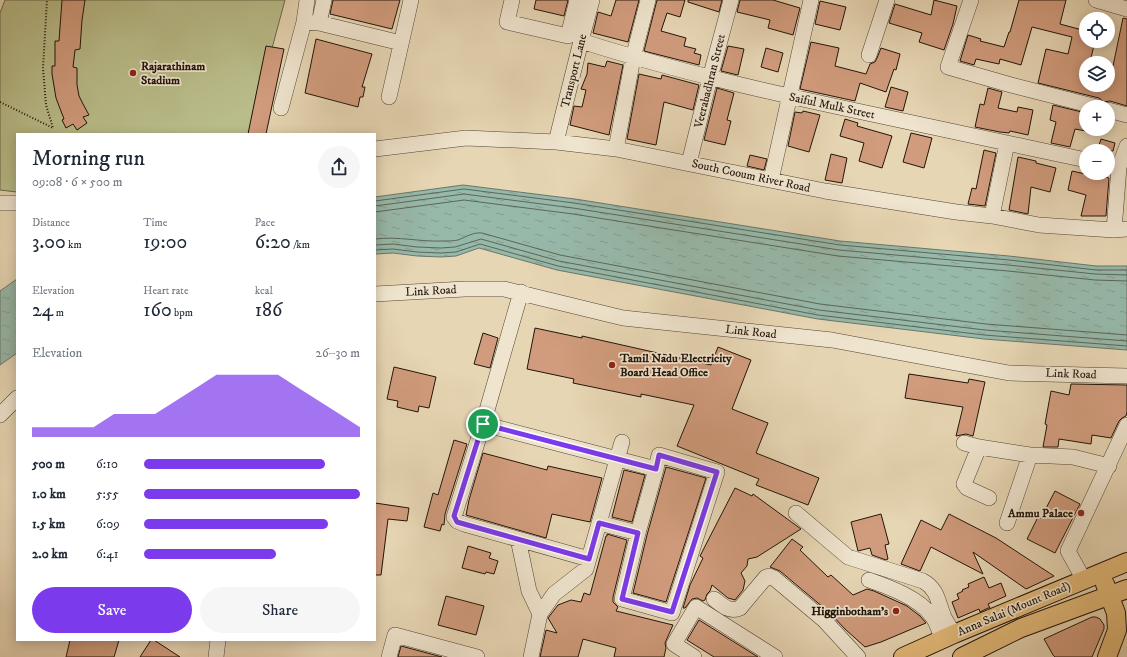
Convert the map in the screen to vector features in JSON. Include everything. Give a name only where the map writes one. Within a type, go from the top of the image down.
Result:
[{"type":"main road","name":"Anna Salai (Mount Road)","points":[[903,657],[1092,577],[1125,569]]},
{"type":"main road","points":[[1092,577],[1110,594],[1116,613],[1117,630],[1106,657]]},
{"type":"main road","name":"Anna Salai (Mount Road)","points":[[962,657],[1021,628],[1127,589]]},
{"type":"main road","points":[[1118,657],[1127,631]]},
{"type":"street","points":[[307,0],[311,22]]},
{"type":"street","points":[[281,108],[311,22],[324,0]]},
{"type":"street","points":[[389,97],[411,0]]},
{"type":"street","points":[[512,0],[507,22],[568,36],[577,0]]},
{"type":"street","name":"Transport Lane","points":[[556,142],[592,0]]},
{"type":"street","points":[[616,149],[633,58],[648,0]]},
{"type":"street","name":"Veerabadhran Street","points":[[689,163],[731,0]]},
{"type":"street","points":[[771,180],[811,0]]},
{"type":"street","points":[[869,55],[887,0]]},
{"type":"street","points":[[971,0],[948,66],[1011,85],[1079,102]]},
{"type":"street","points":[[1096,0],[1127,9]]},
{"type":"street","points":[[311,22],[401,43]]},
{"type":"street","name":"Saiful Mulk Street","points":[[581,41],[633,58],[789,97],[1079,158]]},
{"type":"street","points":[[1115,111],[1127,114]]},
{"type":"street","name":"South Cooum River Road","points":[[376,149],[466,138],[556,142],[616,149],[840,194],[992,216],[1039,225],[1121,229]]},
{"type":"street","points":[[992,216],[1007,143]]},
{"type":"street","points":[[1121,229],[1118,169],[1127,146]]},
{"type":"street","points":[[0,203],[16,203]]},
{"type":"street","name":"Link Road","points":[[376,294],[465,289],[504,289],[623,318],[832,340],[1008,373],[1127,376]]},
{"type":"street","points":[[521,292],[483,424],[454,516],[457,522],[589,559]]},
{"type":"street","points":[[0,415],[16,399]]},
{"type":"street","points":[[483,424],[656,469]]},
{"type":"street","points":[[1092,577],[1068,551],[1127,425]]},
{"type":"street","points":[[531,657],[540,614],[554,594],[586,569],[622,442]]},
{"type":"street","points":[[964,443],[979,447],[1030,455],[1073,457],[1109,466]]},
{"type":"street","points":[[979,447],[964,484],[967,488],[989,498]]},
{"type":"street","points":[[659,455],[717,472],[672,612],[622,599],[638,533],[659,455]]},
{"type":"street","points":[[1007,523],[1030,455]]},
{"type":"street","points":[[796,513],[848,557],[923,581],[930,585],[936,592],[948,637]]},
{"type":"street","points":[[599,523],[638,533]]},
{"type":"street","points":[[518,539],[529,591],[540,614]]},
{"type":"street","points":[[714,599],[730,610],[736,610],[740,608],[766,577],[770,576],[824,620],[858,657]]},
{"type":"street","points":[[870,580],[887,586],[909,597],[933,616],[948,637]]},
{"type":"street","points":[[694,657],[674,644],[696,607],[775,657]]},
{"type":"street","points":[[389,657],[395,635],[476,657]]},
{"type":"street","points":[[216,657],[218,641]]},
{"type":"path","points":[[0,102],[53,128],[46,105],[43,68],[47,0]]},
{"type":"green space","name":"Rajarathinam Stadium","points":[[5,0],[285,0],[249,133],[16,133],[16,192],[0,190],[0,13]]},
{"type":"water","points":[[463,185],[575,199],[840,241],[1009,256],[1096,266],[1127,266],[1127,350],[984,339],[818,319],[557,270],[479,248],[456,256],[441,257],[393,253],[376,254],[376,197]]},
{"type":"water","points":[[16,280],[16,354],[0,365],[0,291]]},
{"type":"building","points":[[62,0],[85,0],[80,49],[75,50],[73,67],[77,68],[77,85],[79,96],[89,115],[83,117],[87,123],[77,130],[73,124],[66,128],[62,120],[64,119],[56,98],[52,74],[52,66],[55,66],[55,41],[59,41]]},
{"type":"building","points":[[333,0],[400,0],[392,29],[330,14]]},
{"type":"building","points":[[536,0],[568,0],[564,16],[534,9]]},
{"type":"building","points":[[616,0],[639,0],[628,42],[593,33],[598,12],[611,16]]},
{"type":"building","points":[[657,0],[685,0],[680,17],[667,13],[661,31],[686,38],[684,46],[696,49],[694,53],[701,55],[699,65],[644,51]]},
{"type":"building","points":[[688,0],[722,0],[719,12],[688,2]]},
{"type":"building","points":[[740,0],[773,0],[800,8],[793,35],[768,28],[770,20],[737,12]]},
{"type":"building","points":[[934,0],[957,6],[953,24],[944,50],[919,42],[922,33],[889,23],[895,4],[931,15]]},
{"type":"building","points":[[1019,0],[1066,0],[1060,24],[1079,29],[1079,48],[1093,48],[1091,56],[1079,56],[1079,92],[1115,92],[1115,56],[1123,18],[1127,19],[1127,106],[1115,102],[1115,100],[1102,100],[1099,98],[1038,83],[1046,49],[1068,54],[1072,37],[1032,27],[1021,65],[1000,59],[999,64],[976,59],[974,65],[960,61],[968,35],[981,39],[980,41],[1004,47]]},
{"type":"building","points":[[820,1],[846,7],[840,30],[815,24]]},
{"type":"building","points":[[316,39],[372,54],[362,87],[365,87],[363,97],[360,97],[358,107],[305,93]]},
{"type":"building","points":[[811,42],[839,48],[835,66],[866,74],[870,64],[875,62],[881,48],[900,54],[896,70],[894,69],[886,92],[860,83],[855,101],[800,89]]},
{"type":"building","points":[[266,46],[284,49],[266,133],[248,133]]},
{"type":"building","points":[[728,46],[744,49],[738,75],[721,71]]},
{"type":"building","points":[[766,48],[783,53],[778,72],[761,67]]},
{"type":"building","points":[[607,61],[623,65],[609,135],[570,125],[574,106],[582,107],[586,90],[581,89],[587,74],[588,63],[605,67]]},
{"type":"building","points":[[639,74],[661,79],[662,75],[699,85],[693,110],[664,102],[656,145],[627,139]]},
{"type":"building","points":[[891,87],[908,92],[903,111],[885,107]]},
{"type":"building","points":[[717,88],[734,93],[727,120],[731,121],[725,145],[704,140]]},
{"type":"building","points":[[988,88],[1002,92],[998,108],[1017,112],[1018,107],[1033,110],[1028,135],[1010,131],[1009,133],[1000,132],[975,127],[980,104],[984,105]]},
{"type":"building","points":[[1053,105],[1079,111],[1079,130],[1075,129],[1070,147],[1051,143],[1056,122],[1050,120]]},
{"type":"building","points":[[803,111],[820,115],[809,152],[788,146],[795,112],[802,113]]},
{"type":"building","points":[[845,119],[858,123],[857,126],[892,136],[882,168],[859,161],[864,143],[840,136]]},
{"type":"building","points":[[911,133],[932,138],[924,168],[903,162]]},
{"type":"building","points":[[1101,139],[1115,143],[1115,144],[1099,144]]},
{"type":"building","points":[[984,150],[996,153],[985,206],[968,204],[972,188],[976,189]]},
{"type":"building","points":[[831,154],[847,158],[842,183],[825,180]]},
{"type":"building","points":[[750,155],[767,159],[764,170],[747,166]]},
{"type":"building","points":[[1018,157],[1056,168],[1050,192],[1031,187],[1028,214],[1009,210]]},
{"type":"building","points":[[1072,171],[1079,173],[1079,180],[1109,180],[1106,216],[1081,216],[1086,195],[1068,190]]},
{"type":"building","points":[[535,328],[582,338],[582,336],[711,365],[718,347],[751,360],[732,409],[768,423],[756,453],[819,478],[808,505],[756,485],[759,479],[677,446],[694,405],[641,394],[641,397],[573,383],[574,379],[527,369]]},
{"type":"building","points":[[483,333],[498,338],[490,368],[474,364]]},
{"type":"building","points":[[394,367],[436,377],[429,408],[419,406],[418,412],[397,407],[398,401],[387,399]]},
{"type":"building","points":[[909,374],[968,383],[969,379],[985,382],[973,436],[966,434],[956,436],[963,407],[905,398]]},
{"type":"building","points":[[1071,384],[1127,385],[1126,416],[1119,421],[1111,438],[1092,435],[1091,444],[1059,439],[1058,447],[1043,447],[1047,425],[1045,424],[1051,391],[1069,395]]},
{"type":"building","points":[[454,440],[467,444],[445,514],[444,525],[442,524],[440,531],[424,527],[433,493],[438,495]]},
{"type":"building","points":[[483,453],[547,470],[548,466],[602,478],[590,522],[552,514],[546,538],[466,515]]},
{"type":"building","points":[[666,467],[706,478],[666,602],[633,593]]},
{"type":"building","points":[[624,470],[645,475],[632,522],[612,517]]},
{"type":"building","points":[[735,488],[752,496],[753,494],[801,529],[757,557],[748,559],[747,566],[741,573],[745,581],[743,590],[735,600],[728,598],[712,585],[705,600],[703,601],[697,598],[692,599],[685,608],[683,608],[690,585],[703,558],[700,556]]},
{"type":"building","points":[[1055,491],[1080,504],[1055,553],[1027,539],[1038,517],[1041,518]]},
{"type":"building","points":[[376,503],[409,508],[407,521],[388,519],[381,575],[376,575]]},
{"type":"building","points":[[881,514],[889,544],[885,545],[888,559],[886,560],[872,555],[870,548],[858,551],[851,522]]},
{"type":"building","points":[[949,514],[996,538],[1054,576],[1026,589],[973,552],[983,574],[931,547],[920,571],[901,564],[921,520],[941,530]]},
{"type":"building","points":[[607,534],[627,540],[613,597],[613,602],[618,607],[616,611],[673,625],[665,643],[666,648],[664,657],[614,657],[616,648],[583,639],[578,657],[540,657],[546,630],[557,633],[548,618],[558,605],[571,600],[581,602],[584,593],[590,595]]},
{"type":"building","points":[[792,539],[803,547],[800,550],[828,577],[831,575],[853,595],[867,589],[874,591],[907,606],[920,616],[926,623],[881,642],[865,647],[830,613],[780,571],[770,567]]},
{"type":"building","points":[[468,546],[491,553],[489,558],[498,561],[494,574],[486,572],[485,574],[462,568]]},
{"type":"building","points":[[984,577],[989,588],[1001,583],[1006,596],[988,604],[990,608],[980,612],[979,609],[958,618],[952,602],[959,599],[957,594],[969,587],[968,584]]},
{"type":"building","points":[[446,596],[484,606],[476,635],[438,625]]},
{"type":"building","points":[[1092,617],[1100,619],[1104,625],[1104,629],[1092,657],[1055,657],[1044,639]]},
{"type":"building","points":[[699,620],[758,657],[714,657],[687,640]]},
{"type":"building","points":[[70,641],[119,641],[114,657],[66,657]]},
{"type":"building","points":[[150,641],[156,641],[180,657],[140,657]]},
{"type":"building","points":[[401,646],[442,657],[398,657]]},
{"type":"place","name":"Rajarathinam Stadium","points":[[133,73]]},
{"type":"place","name":"Tamil Nadu Electricity Board Head Office","points":[[612,365]]},
{"type":"place","name":"Ammu Palace","points":[[1081,513]]},
{"type":"place","name":"Higginbotham's","points":[[896,611]]},
{"type":"route","points":[[483,424],[656,469],[659,455],[717,472],[672,612],[622,599],[638,533],[599,523],[589,559],[457,522],[454,516],[483,424]]}]
